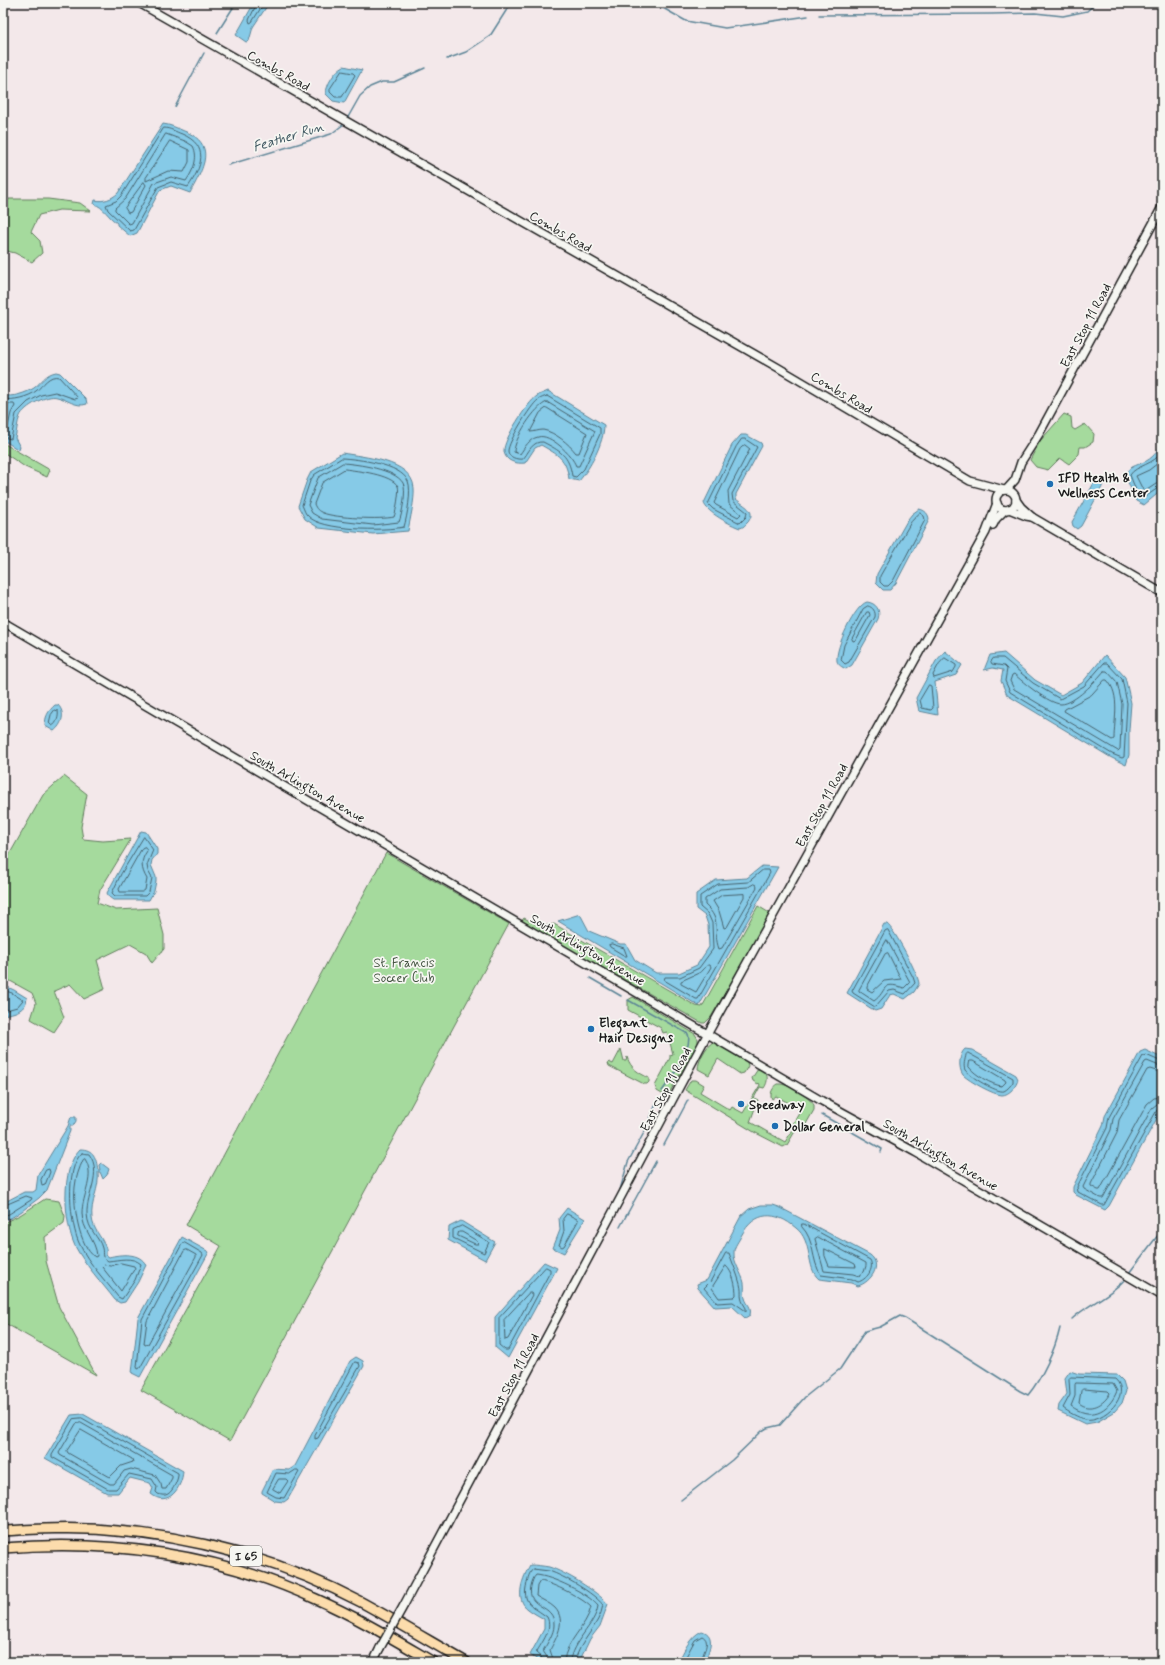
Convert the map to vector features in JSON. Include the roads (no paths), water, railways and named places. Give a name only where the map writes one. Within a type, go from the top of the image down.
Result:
[{"type":"highway","name":"I 65","points":[[3,1531],[60,1528],[106,1530],[184,1540],[224,1550],[266,1562],[322,1584],[360,1602],[466,1662]]},
{"type":"highway","name":"I 65","points":[[3,1548],[59,1545],[104,1547],[149,1551],[220,1565],[254,1575],[315,1598],[352,1616],[433,1662]]},
{"type":"street","name":"Combs Road","points":[[139,3],[777,367],[970,481],[974,485],[988,491],[997,501]]},
{"type":"street","name":"East Stop 11 Road","points":[[1005,490],[1015,480],[1021,462],[1028,453],[1162,207]]},
{"type":"street","name":"East Stop 11 Road","points":[[1016,498],[1028,453]]},
{"type":"street","name":"Combs Road","points":[[970,481],[1005,490]]},
{"type":"street","points":[[1032,517],[1000,508],[997,501],[999,493],[1005,490],[1012,492],[1021,507],[1032,517],[1162,594]]},
{"type":"street","points":[[1007,510],[1014,506],[1016,498]]},
{"type":"street","name":"East Stop 11 Road","points":[[373,1662],[708,1033],[986,532],[997,501]]},
{"type":"street","name":"East Stop 11 Road","points":[[986,532],[990,529],[996,519],[1007,510]]},
{"type":"street","name":"South Arlington Avenue","points":[[3,622],[822,1101],[915,1152],[1162,1296]]},
{"type":"water","points":[[254,3],[269,3],[253,27],[249,41],[246,42],[236,35]]},
{"type":"water","points":[[344,66],[362,70],[344,103],[333,101],[326,94],[326,90],[337,71]]},
{"type":"water","points":[[163,124],[195,136],[201,143],[204,150],[205,158],[203,166],[190,193],[171,186],[160,190],[137,233],[130,236],[103,210],[94,204],[95,200],[107,200],[118,193]]},
{"type":"water","points":[[56,372],[60,373],[86,399],[87,404],[79,405],[61,398],[48,397],[31,405],[22,412],[18,421],[15,438],[20,447],[19,450],[3,440],[3,395],[15,395],[27,392],[34,388],[49,374]]},
{"type":"water","points":[[548,391],[604,425],[602,440],[596,455],[579,481],[569,479],[566,466],[560,458],[541,445],[535,448],[525,463],[512,462],[505,455],[504,451],[507,439],[522,413],[537,396]]},
{"type":"water","points":[[741,435],[746,435],[761,443],[762,446],[736,494],[736,499],[750,511],[751,514],[748,522],[740,528],[714,514],[706,507],[704,503],[732,445]]},
{"type":"water","points":[[1161,444],[1162,490],[1144,505],[1136,501],[1125,475],[1131,468],[1147,461],[1152,457]]},
{"type":"water","points":[[342,453],[373,458],[396,466],[405,471],[411,479],[414,488],[413,504],[408,531],[373,534],[319,528],[305,519],[298,506],[311,472]]},
{"type":"water","points":[[1100,480],[1103,481],[1102,487],[1081,526],[1077,529],[1073,526],[1072,522],[1094,483]]},
{"type":"water","points":[[919,509],[926,513],[929,520],[896,583],[890,590],[883,590],[876,583],[877,574],[908,519]]},
{"type":"water","points":[[867,602],[875,605],[879,616],[852,665],[846,669],[839,665],[837,661],[837,655],[842,637],[857,611]]},
{"type":"water","points":[[945,651],[962,665],[956,675],[935,682],[938,715],[919,711],[916,698],[936,661]]},
{"type":"water","points":[[1004,653],[1035,680],[1061,695],[1082,683],[1105,655],[1125,677],[1131,703],[1129,755],[1126,765],[1110,757],[1007,695],[1001,681],[1003,670],[993,668],[984,670],[990,655]]},
{"type":"water","points":[[55,705],[58,705],[62,712],[62,719],[59,726],[54,731],[45,726],[47,714]]},
{"type":"water","points":[[141,831],[146,832],[157,849],[157,854],[152,860],[151,865],[156,877],[154,891],[149,900],[113,900],[107,893]]},
{"type":"water","points":[[762,866],[778,867],[699,1006],[558,921],[580,914],[589,931],[620,944],[626,944],[635,960],[656,973],[679,973],[697,965],[709,947],[708,925],[705,916],[696,909],[696,894],[716,880],[747,878]]},
{"type":"water","points":[[884,924],[887,924],[900,943],[911,962],[919,984],[914,992],[905,999],[894,994],[890,995],[881,1009],[875,1011],[847,993]]},
{"type":"water","points":[[3,985],[27,998],[22,1009],[3,1015]]},
{"type":"water","points":[[965,1049],[972,1050],[1016,1075],[1018,1079],[1017,1082],[1010,1092],[1005,1095],[993,1093],[966,1078],[961,1072],[960,1065],[961,1054]]},
{"type":"water","points":[[1145,1050],[1162,1058],[1162,1109],[1109,1206],[1105,1210],[1076,1195],[1073,1192],[1073,1187],[1103,1126],[1105,1116],[1140,1052]]},
{"type":"water","points":[[71,1117],[76,1117],[76,1121],[73,1126],[70,1126],[70,1131],[47,1190],[22,1211],[11,1218],[3,1220],[3,1203],[24,1192],[33,1192],[36,1190],[38,1175],[68,1126]]},
{"type":"water","points":[[80,1149],[85,1149],[94,1155],[98,1170],[100,1170],[99,1165],[101,1163],[109,1169],[107,1175],[103,1179],[100,1172],[98,1172],[98,1184],[92,1206],[94,1226],[106,1247],[106,1255],[109,1257],[119,1255],[135,1256],[146,1265],[138,1282],[125,1302],[120,1303],[115,1300],[84,1260],[75,1246],[71,1236],[66,1210],[67,1182],[69,1169]]},
{"type":"water","points":[[761,1205],[773,1205],[779,1207],[870,1255],[874,1259],[874,1273],[867,1281],[858,1286],[851,1283],[819,1279],[812,1269],[805,1240],[796,1228],[781,1218],[766,1216],[753,1221],[747,1227],[734,1250],[735,1260],[744,1283],[744,1296],[750,1308],[750,1315],[745,1318],[732,1306],[715,1307],[698,1288],[697,1284],[707,1280],[741,1216],[749,1209]]},
{"type":"water","points":[[567,1208],[585,1219],[564,1253],[553,1248],[560,1230],[559,1218]]},
{"type":"water","points":[[461,1221],[495,1242],[485,1260],[448,1240],[449,1227]]},
{"type":"water","points":[[182,1237],[209,1252],[140,1377],[132,1373],[138,1318]]},
{"type":"water","points":[[544,1262],[557,1268],[508,1358],[495,1347],[495,1317]]},
{"type":"water","points":[[356,1357],[363,1361],[364,1366],[288,1499],[284,1502],[275,1501],[262,1493],[273,1469],[289,1470],[295,1466],[350,1361]]},
{"type":"water","points":[[1070,1371],[1079,1374],[1117,1375],[1123,1381],[1126,1391],[1122,1403],[1114,1412],[1097,1422],[1085,1424],[1058,1411],[1059,1405],[1067,1394],[1065,1378]]},
{"type":"water","points":[[83,1414],[183,1471],[180,1484],[173,1494],[163,1499],[157,1498],[151,1494],[153,1488],[150,1483],[130,1478],[118,1493],[107,1493],[45,1458],[71,1415]]},
{"type":"water","points":[[530,1565],[549,1567],[563,1573],[589,1588],[608,1604],[600,1626],[590,1639],[579,1662],[541,1662],[530,1655],[544,1629],[544,1619],[528,1609],[521,1600],[521,1588]]},
{"type":"water","points":[[702,1631],[707,1633],[710,1640],[705,1662],[678,1662],[694,1636]]},
{"type":"waterway","points":[[217,33],[236,3]]},
{"type":"waterway","name":"Feather Run","points":[[447,59],[466,52],[490,36],[511,3]]},
{"type":"waterway","name":"Feather Run","points":[[654,3],[686,21],[725,28],[808,16]]},
{"type":"waterway","name":"Feather Run","points":[[819,15],[1035,13],[1063,16],[1087,11],[1096,3]]},
{"type":"waterway","points":[[175,107],[204,53]]},
{"type":"waterway","name":"Feather Run","points":[[347,119],[360,96],[370,87],[382,82],[394,82],[425,68]]},
{"type":"waterway","name":"Feather Run","points":[[228,165],[331,134],[344,124]]},
{"type":"waterway","points":[[590,978],[621,996]]},
{"type":"waterway","points":[[628,1000],[688,1034],[689,1040],[680,1064],[662,1091]]},
{"type":"waterway","points":[[664,1145],[688,1100]]},
{"type":"waterway","points":[[620,1190],[628,1162],[646,1129],[656,1104]]},
{"type":"waterway","points":[[822,1115],[882,1149],[881,1152]]},
{"type":"waterway","points":[[620,1227],[656,1161]]},
{"type":"waterway","points":[[1129,1273],[1162,1230]]},
{"type":"waterway","points":[[1072,1319],[1114,1289],[1126,1278]]},
{"type":"waterway","points":[[681,1500],[732,1460],[762,1431],[767,1428],[780,1425],[805,1397],[840,1369],[865,1331],[880,1327],[900,1316],[1028,1395],[1047,1363],[1055,1345],[1060,1328]]},
{"type":"place","name":"IFD Health & Wellness Center","points":[[1050,484]]},
{"type":"place","name":"Elegant Hair Designs","points":[[591,1029]]},
{"type":"place","name":"Speedway","points":[[741,1104]]},
{"type":"place","name":"Dollar General","points":[[775,1126]]},
{"type":"park label","name":"St. Francis Soccer Club","points":[[404,970]]}]
